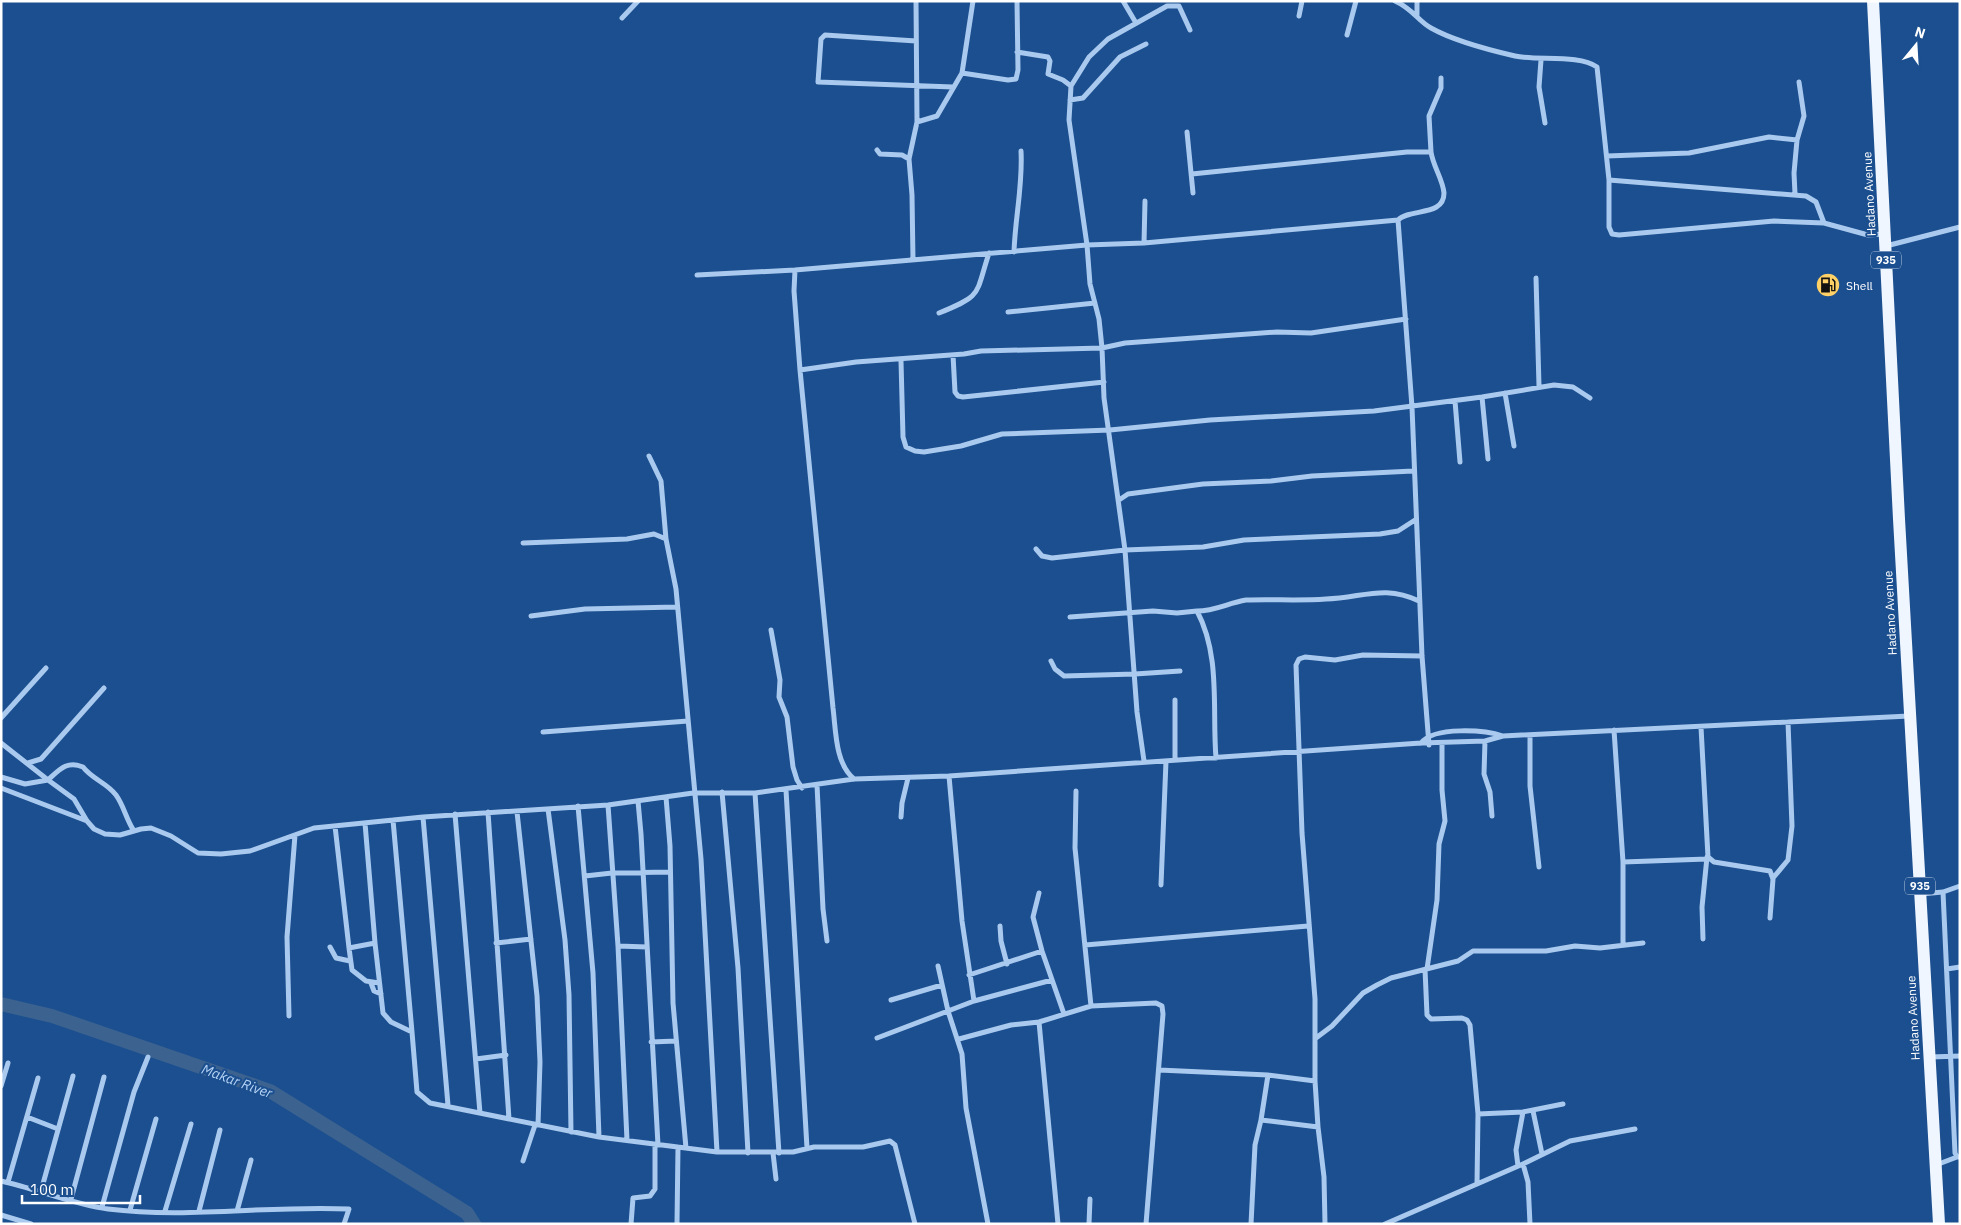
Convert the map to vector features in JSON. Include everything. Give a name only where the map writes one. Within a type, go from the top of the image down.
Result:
[{"type":"main road","name":"Hadano Avenue","points":[[1873,1],[1900,548],[1939,1224]]},
{"type":"street","points":[[622,18],[638,1]]},
{"type":"street","points":[[913,260],[913,210],[909,159],[917,122],[916,1]]},
{"type":"street","points":[[917,122],[937,116],[962,73],[973,1]]},
{"type":"street","points":[[962,73],[1014,80],[1018,74],[1017,1]]},
{"type":"street","points":[[1123,1],[1136,23]]},
{"type":"street","points":[[1299,16],[1302,1]]},
{"type":"street","points":[[1347,35],[1356,1]]},
{"type":"street","points":[[1395,1],[1417,15],[1429,27],[1442,33],[1500,52],[1541,60],[1575,61],[1597,68],[1610,180],[1609,227],[1612,234],[1619,235],[1765,221],[1824,224],[1885,240],[1960,227]]},
{"type":"street","points":[[1417,1],[1417,15]]},
{"type":"street","points":[[1144,761],[1129,613],[1125,550],[1108,423],[1102,348],[1088,267],[1087,245],[1070,138],[1070,100],[1072,86],[1084,64],[1095,50],[1136,23],[1174,4],[1181,8],[1190,30]]},
{"type":"street","points":[[916,41],[825,34],[821,39],[818,82],[953,87]]},
{"type":"street","points":[[1070,100],[1083,98],[1120,57],[1146,44]]},
{"type":"street","points":[[1017,52],[1048,57],[1050,61],[1048,74],[1072,86]]},
{"type":"street","points":[[1541,60],[1539,87],[1545,123]]},
{"type":"street","points":[[697,275],[795,270],[1087,245],[1144,243],[1398,220],[1408,214],[1437,208],[1441,202],[1443,190],[1431,152],[1429,116],[1441,88],[1441,78]]},
{"type":"street","points":[[1795,194],[1794,173],[1797,140],[1804,116],[1800,82]]},
{"type":"street","points":[[1187,132],[1193,192]]},
{"type":"street","points":[[1607,156],[1689,153],[1769,137],[1797,140]]},
{"type":"street","points":[[877,150],[880,154],[902,155],[909,159]]},
{"type":"street","points":[[1014,252],[1014,230],[1022,176],[1021,151]]},
{"type":"street","points":[[1192,174],[1407,152],[1431,152]]},
{"type":"street","points":[[1610,180],[1806,196],[1816,202],[1824,224]]},
{"type":"street","points":[[1144,243],[1145,201]]},
{"type":"street","points":[[1398,220],[1412,407],[1415,520],[1429,745]]},
{"type":"street","points":[[939,313],[973,297],[979,286],[989,253]]},
{"type":"street","points":[[795,270],[794,291],[800,370],[833,708],[838,745],[845,772],[842,781]]},
{"type":"street","points":[[1536,278],[1539,386]]},
{"type":"street","points":[[1008,312],[1095,303]]},
{"type":"street","points":[[800,370],[862,362],[901,361],[987,350],[1102,348],[1125,343],[1277,332],[1311,333],[1406,319]]},
{"type":"street","points":[[953,355],[955,392],[958,396],[963,397],[1104,382]]},
{"type":"street","points":[[901,361],[903,437],[906,447],[915,452],[954,447],[1002,434],[1110,430],[1210,420],[1412,407],[1482,397],[1539,386],[1573,387],[1590,398]]},
{"type":"street","points":[[1505,393],[1514,446]]},
{"type":"street","points":[[1482,397],[1488,459]]},
{"type":"street","points":[[1454,401],[1460,462]]},
{"type":"street","points":[[1108,423],[1118,429]]},
{"type":"street","points":[[649,456],[661,481],[666,539],[677,606],[693,793],[701,859],[717,1152]]},
{"type":"street","points":[[1119,500],[1128,494],[1194,485],[1414,471]]},
{"type":"street","points":[[1117,485],[1128,494]]},
{"type":"street","points":[[1036,550],[1042,556],[1052,558],[1125,550],[1203,547],[1244,540],[1380,534],[1398,531],[1415,520]]},
{"type":"street","points":[[523,543],[627,539],[654,534],[666,539]]},
{"type":"street","points":[[1070,617],[1216,610],[1232,603],[1246,600],[1331,599],[1386,592],[1401,593],[1420,601]]},
{"type":"street","points":[[531,616],[585,609],[677,606]]},
{"type":"street","points":[[1197,611],[1208,634],[1212,657],[1216,758]]},
{"type":"street","points":[[771,630],[780,680],[779,696],[787,718],[793,767],[802,788]]},
{"type":"street","points":[[1325,1224],[1324,1177],[1315,1081],[1316,1038],[1302,833],[1301,753],[1296,673],[1299,659],[1305,657],[1334,660],[1363,656],[1422,656]]},
{"type":"street","points":[[1051,661],[1055,669],[1064,676],[1180,671]]},
{"type":"street","points":[[1,718],[46,668]]},
{"type":"street","points":[[28,763],[41,759],[104,688]]},
{"type":"street","points":[[1175,700],[1175,760]]},
{"type":"street","points":[[1,743],[74,799],[94,829],[105,834],[120,835],[151,828],[171,836],[198,853],[221,854],[250,851],[314,828],[455,814],[517,812],[608,805],[693,793],[754,794],[854,779],[950,776],[1144,761],[1301,753],[1421,743],[1429,745],[1485,741],[1503,736],[1910,716]]},
{"type":"street","points":[[543,732],[688,721]]},
{"type":"street","points":[[1623,862],[1707,858],[1714,862],[1768,870],[1778,871],[1783,869],[1788,860],[1792,826],[1788,722]]},
{"type":"street","points":[[1701,727],[1707,858],[1702,907],[1703,938]]},
{"type":"street","points":[[1614,730],[1623,862],[1623,945]]},
{"type":"street","points":[[1421,743],[1428,737],[1464,731],[1490,732],[1503,736]]},
{"type":"street","points":[[1530,735],[1530,786],[1539,866]]},
{"type":"street","points":[[1485,741],[1484,774],[1490,792],[1492,816]]},
{"type":"street","points":[[1442,744],[1442,790],[1446,821],[1439,844],[1437,900],[1426,969],[1428,1015],[1431,1019],[1462,1018],[1467,1020],[1470,1025],[1478,1114],[1477,1184]]},
{"type":"street","points":[[1161,885],[1166,761]]},
{"type":"street","points":[[1,778],[25,784],[48,780],[62,767],[70,764],[83,767],[88,774],[109,788],[116,796],[126,820],[134,831]]},
{"type":"street","points":[[845,772],[854,779]]},
{"type":"street","points":[[950,776],[956,860],[969,975],[974,1001]]},
{"type":"street","points":[[901,818],[902,803],[908,778]]},
{"type":"street","points":[[817,785],[823,909],[828,941]]},
{"type":"street","points":[[1,788],[87,821]]},
{"type":"street","points":[[786,790],[807,1148]]},
{"type":"street","points":[[1076,791],[1075,848],[1091,1006]]},
{"type":"street","points":[[722,792],[738,968],[748,1153]]},
{"type":"street","points":[[754,794],[776,1179]]},
{"type":"street","points":[[666,797],[676,1041],[686,1148]]},
{"type":"street","points":[[631,1224],[633,1198],[650,1196],[655,1190],[657,1145],[638,801]]},
{"type":"street","points":[[608,805],[618,946],[627,1140]]},
{"type":"street","points":[[578,806],[596,1032],[599,1137]]},
{"type":"street","points":[[548,809],[565,940],[571,1132]]},
{"type":"street","points":[[488,812],[509,1119]]},
{"type":"street","points":[[517,812],[531,939],[540,1062],[536,1125],[523,1161]]},
{"type":"street","points":[[455,814],[480,1113]]},
{"type":"street","points":[[424,817],[448,1105]]},
{"type":"street","points":[[393,820],[417,1092],[430,1103],[448,1105],[599,1137],[717,1152],[776,1153],[793,1152],[807,1148],[863,1146],[888,1141],[893,1142],[915,1224]]},
{"type":"street","points":[[365,823],[383,1014],[412,1032]]},
{"type":"street","points":[[335,826],[352,970],[358,976],[372,983],[379,983]]},
{"type":"street","points":[[289,1016],[287,937],[295,835]]},
{"type":"street","points":[[1768,870],[1773,879]]},
{"type":"street","points":[[1770,918],[1773,879],[1778,871]]},
{"type":"street","points":[[585,876],[612,873],[642,874],[670,872]]},
{"type":"street","points":[[1920,894],[1943,892],[1960,886]]},
{"type":"street","points":[[1936,1165],[1958,1157],[1954,1153],[1943,892]]},
{"type":"street","points":[[1039,893],[1033,918],[1042,951],[1064,1014]]},
{"type":"street","points":[[1000,926],[1001,941],[1007,964]]},
{"type":"street","points":[[1085,945],[1308,926]]},
{"type":"street","points":[[496,942],[531,939]]},
{"type":"street","points":[[349,948],[375,943]]},
{"type":"street","points":[[1316,1038],[1332,1026],[1363,993],[1391,978],[1462,960],[1473,951],[1546,951],[1575,946],[1600,948],[1643,943]]},
{"type":"street","points":[[618,946],[647,947]]},
{"type":"street","points":[[330,947],[336,958],[350,961]]},
{"type":"street","points":[[969,975],[1042,951]]},
{"type":"street","points":[[938,966],[948,1011],[959,1039],[966,1108],[988,1224]]},
{"type":"street","points":[[1947,969],[1960,967]]},
{"type":"street","points":[[877,1038],[974,1001],[1052,980]]},
{"type":"street","points":[[372,983],[374,991],[380,994]]},
{"type":"street","points":[[891,1000],[942,985]]},
{"type":"street","points":[[959,1039],[1011,1025],[1039,1022],[1091,1006],[1128,1003],[1156,1003],[1162,1006],[1164,1011],[1146,1224]]},
{"type":"street","points":[[1039,1022],[1058,1224]]},
{"type":"street","points":[[651,1042],[676,1041]]},
{"type":"street","points":[[476,1060],[506,1055]]},
{"type":"street","points":[[1929,1057],[1950,1058],[1960,1056]]},
{"type":"street","points":[[102,1207],[134,1092],[148,1057]]},
{"type":"street","points":[[1,1086],[8,1063]]},
{"type":"street","points":[[1159,1070],[1268,1076],[1315,1081]]},
{"type":"street","points":[[41,1191],[73,1076]]},
{"type":"street","points":[[1251,1224],[1255,1145],[1268,1076]]},
{"type":"street","points":[[71,1200],[104,1077]]},
{"type":"street","points":[[8,1182],[38,1078]]},
{"type":"street","points":[[1478,1114],[1533,1111],[1563,1104]]},
{"type":"street","points":[[1533,1111],[1542,1154]]},
{"type":"street","points":[[1523,1112],[1516,1150],[1520,1165],[1528,1182],[1530,1224]]},
{"type":"street","points":[[27,1118],[58,1129]]},
{"type":"street","points":[[130,1210],[156,1119]]},
{"type":"street","points":[[1261,1120],[1318,1127]]},
{"type":"street","points":[[165,1211],[190,1124]]},
{"type":"street","points":[[1385,1224],[1570,1141],[1635,1128]]},
{"type":"street","points":[[199,1211],[220,1130]]},
{"type":"street","points":[[677,1224],[678,1147]]},
{"type":"street","points":[[237,1211],[250,1160]]},
{"type":"street","points":[[1,1181],[102,1207],[130,1210],[237,1211],[319,1208],[349,1210],[344,1224]]},
{"type":"street","points":[[1089,1224],[1090,1199]]},
{"type":"street","points":[[1,1215],[31,1224]]},
{"type":"waterway","name":"Makar River","points":[[1,1004],[52,1016],[270,1091],[467,1213],[474,1224]]},
{"type":"place","name":"Shell","points":[[1828,285]]}]
